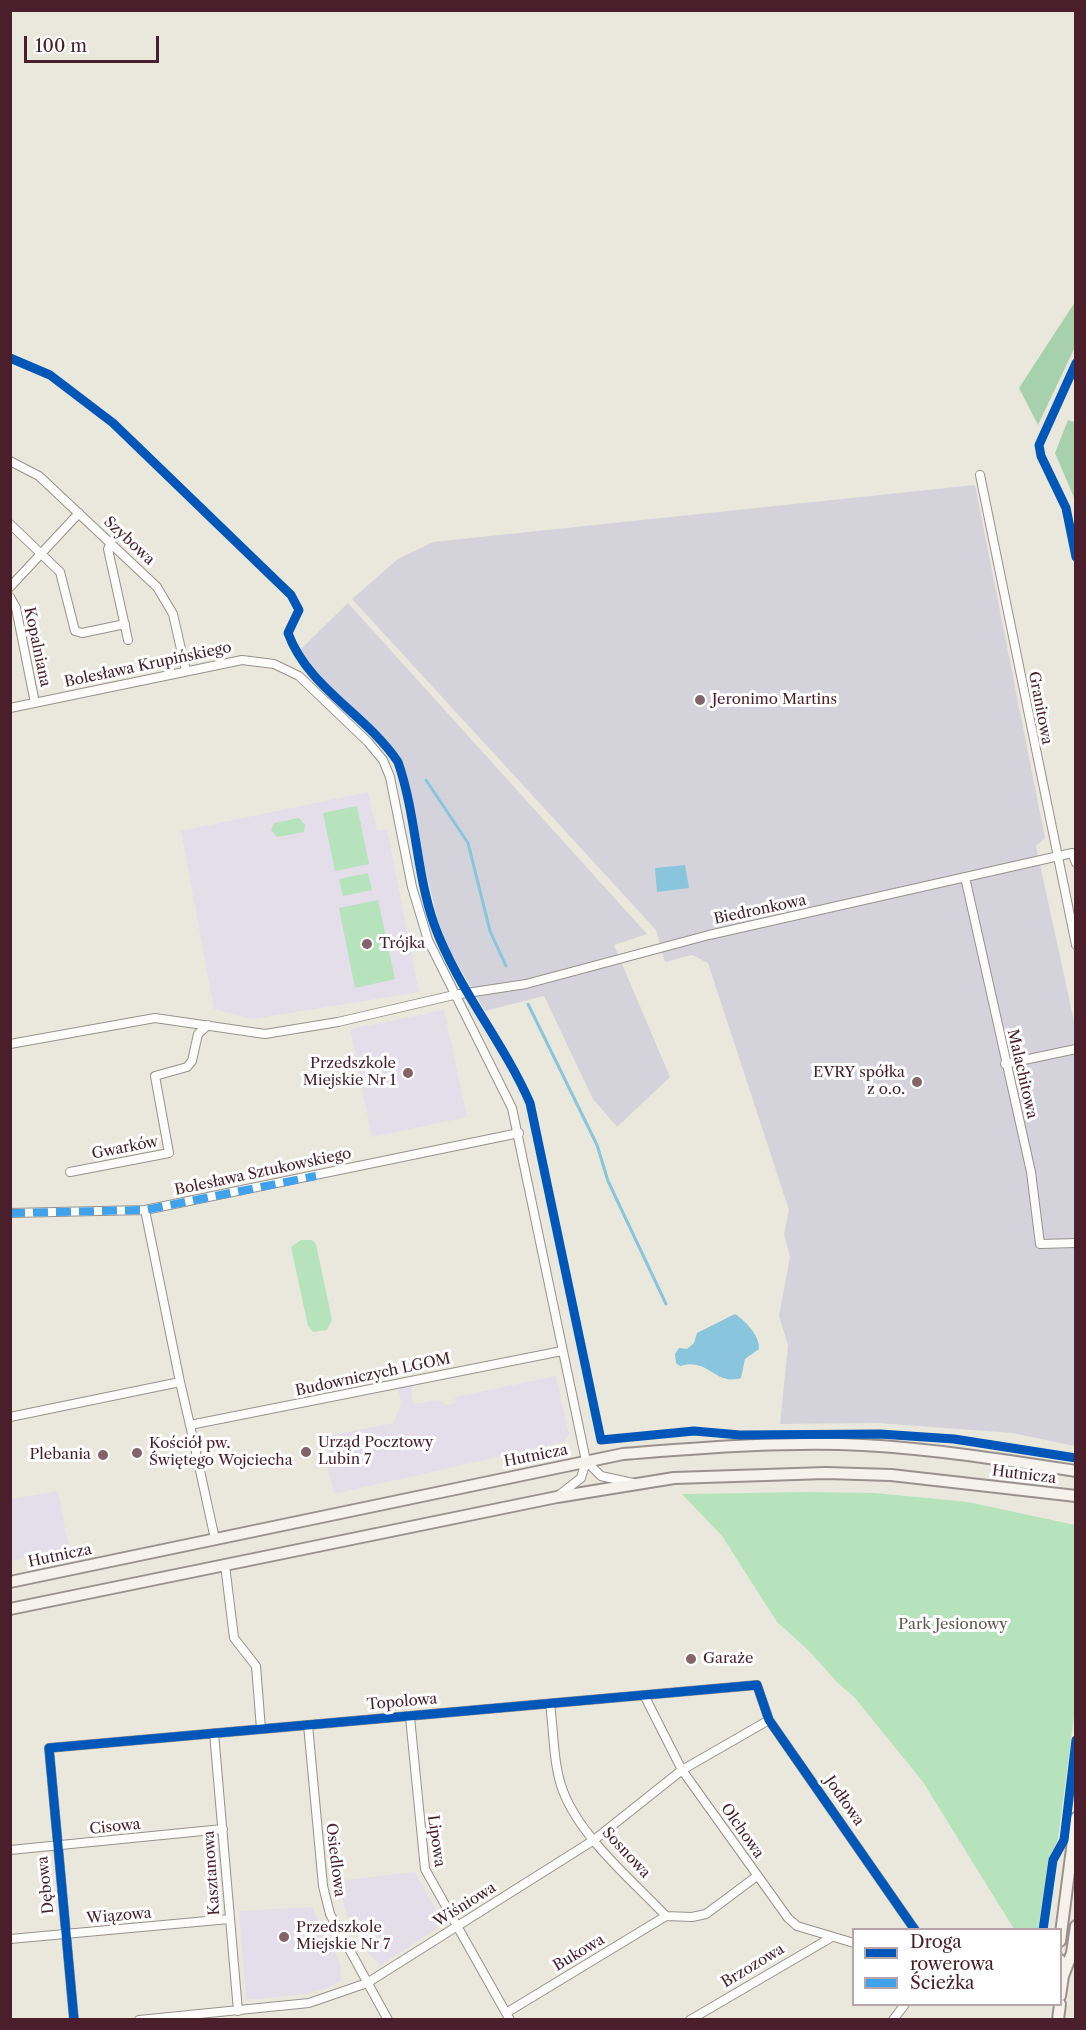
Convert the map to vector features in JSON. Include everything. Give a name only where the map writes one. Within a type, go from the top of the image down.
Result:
[{"type":"main road","name":"Hutnicza","points":[[10,1582],[623,1454],[696,1449],[861,1445],[975,1455],[1076,1471]]},
{"type":"main road","name":"Hutnicza","points":[[10,1609],[634,1483],[702,1477],[826,1473],[891,1476],[1076,1496]]},
{"type":"main road","points":[[1062,1928],[1076,1818]]},
{"type":"main road","points":[[1062,1976],[1072,1953],[1076,1926]]},
{"type":"street","name":"Szybowa","points":[[10,461],[37,474],[165,597],[174,618],[186,671]]},
{"type":"street","name":"Granitowa","points":[[980,475],[1076,945]]},
{"type":"street","points":[[10,587],[79,513]]},
{"type":"street","points":[[10,524],[61,575],[75,631],[82,633],[125,624]]},
{"type":"street","points":[[111,543],[108,549],[128,640]]},
{"type":"street","name":"Kopalniana","points":[[10,597],[16,608],[35,703]]},
{"type":"street","name":"Bolesława Krupińskiego","points":[[10,708],[242,660],[262,661],[282,667],[299,676],[378,752],[390,777],[412,887],[428,940],[504,1090],[519,1133],[586,1461]]},
{"type":"street","name":"Biedronkowa","points":[[454,995],[526,984],[709,934],[1072,853],[1076,863]]},
{"type":"street","name":"Malachitowa","points":[[965,877],[1030,1172],[1040,1244],[1076,1243]]},
{"type":"street","points":[[10,1044],[155,1017],[265,1034],[338,1022],[454,995]]},
{"type":"street","name":"Gwarków","points":[[70,1172],[169,1153],[155,1076],[187,1067],[192,1061],[198,1034],[208,1025]]},
{"type":"street","points":[[1005,1064],[1076,1049]]},
{"type":"street","name":"Bolesława Sztukowskiego","points":[[10,1213],[145,1210],[519,1133]]},
{"type":"street","points":[[145,1210],[215,1539]]},
{"type":"street","name":"Budowniczych LGOM","points":[[190,1425],[562,1351]]},
{"type":"street","points":[[10,1417],[180,1382]]},
{"type":"street","points":[[557,1497],[581,1478],[586,1461],[601,1476],[634,1483]]},
{"type":"street","points":[[225,1565],[234,1638],[256,1666],[261,1729]]},
{"type":"street","name":"Topolowa","points":[[49,1748],[757,1685]]},
{"type":"street","name":"Jodłowa","points":[[757,1685],[769,1720],[914,1928]]},
{"type":"street","name":"Olchowa","points":[[644,1695],[682,1770],[757,1876],[793,1922],[852,1942]]},
{"type":"street","name":"Sosnowa","points":[[550,1704],[563,1791],[594,1840],[666,1916]]},
{"type":"street","name":"Lipowa","points":[[410,1717],[425,1869],[508,2016]]},
{"type":"street","name":"Wiśniowa","points":[[139,2019],[309,2003],[367,1983],[594,1840],[682,1770],[769,1720]]},
{"type":"street","name":"Osiedlowa","points":[[308,1725],[323,1886],[330,1914],[388,2019]]},
{"type":"street","name":"Kasztanowa","points":[[214,1733],[238,2011]]},
{"type":"street","name":"Dębowa","points":[[49,1748],[74,2019]]},
{"type":"street","name":"Cisowa","points":[[10,1850],[223,1829]]},
{"type":"street","points":[[666,1916],[692,1917],[706,1914],[757,1876]]},
{"type":"street","name":"Bukowa","points":[[508,2016],[666,1916]]},
{"type":"street","name":"Wiązowa","points":[[10,1939],[229,1919]]},
{"type":"street","name":"Brzozowa","points":[[690,2019],[832,1937]]},
{"type":"street","points":[[893,2019],[903,2006]]},
{"type":"shaded area","points":[[975,485],[1045,838],[1036,846],[1075,1026],[1075,1446],[1012,1433],[878,1423],[780,1424],[788,1345],[779,1316],[790,1257],[784,1234],[789,1210],[708,963],[692,955],[665,962],[656,930],[352,599],[398,559],[433,542]]},
{"type":"shaded area","points":[[348,603],[647,934],[614,945],[670,1077],[617,1127],[593,1099],[544,996],[485,1011],[451,953],[438,921],[400,761],[388,742],[308,667],[300,650]]},
{"type":"shaded area","points":[[368,792],[377,831],[387,829],[419,992],[253,1019],[214,1009],[181,831]]},
{"type":"shaded area","name":"Przedszkole Miejskie Nr 1","points":[[444,1010],[467,1117],[372,1137],[350,1029]]},
{"type":"shaded area","points":[[556,1376],[569,1435],[564,1442],[334,1494],[327,1463],[333,1462],[327,1436],[394,1423],[401,1402],[398,1388],[414,1385],[411,1391],[413,1404],[439,1400],[445,1405],[456,1403],[455,1397]]},
{"type":"shaded area","points":[[58,1491],[69,1549],[11,1561],[11,1499]]},
{"type":"shaded area","points":[[415,1872],[439,1916],[436,1929],[381,1965],[370,1955],[348,1917],[336,1881]]},
{"type":"shaded area","name":"Przedszkole Miejskie Nr 7","points":[[312,1907],[339,1962],[342,1980],[327,1988],[306,1994],[246,2000],[239,1911]]},
{"type":"green space","points":[[1075,302],[1075,347],[1038,425],[1019,388]]},
{"type":"green space","points":[[1068,420],[1075,422],[1075,500],[1055,453]]},
{"type":"green space","points":[[357,806],[369,864],[335,871],[323,813]]},
{"type":"green space","points":[[299,818],[305,825],[304,832],[277,837],[271,830],[274,823]]},
{"type":"green space","points":[[368,873],[372,890],[343,896],[339,879]]},
{"type":"green space","name":"Trójka","points":[[378,900],[395,979],[355,988],[339,908]]},
{"type":"green space","points":[[301,1240],[312,1240],[316,1244],[332,1320],[327,1330],[313,1332],[308,1326],[291,1247]]},
{"type":"green space","name":"Park Jesionowy","points":[[875,1493],[968,1502],[1075,1525],[1076,1701],[1058,1839],[1049,1859],[1038,1928],[1013,1928],[923,1782],[855,1698],[777,1622],[722,1536],[682,1494]]},
{"type":"water","points":[[685,865],[689,888],[657,892],[655,868]]},
{"type":"water","points":[[735,1314],[751,1328],[759,1344],[759,1349],[745,1359],[741,1378],[724,1378],[698,1365],[680,1366],[676,1363],[675,1354],[679,1348],[687,1349],[694,1343],[697,1333]]},
{"type":"waterway","points":[[426,780],[468,843],[490,931],[506,966]]},
{"type":"waterway","points":[[528,1004],[597,1145],[608,1181],[666,1304]]},
{"type":"marked path","points":[[10,1213],[145,1210],[316,1176]]},
{"type":"cycle path","points":[[10,358],[50,375],[113,423],[291,595],[299,610],[288,633],[297,652],[309,670],[370,729],[398,762],[409,802],[423,884],[434,924],[455,970],[507,1058],[530,1103],[601,1440],[694,1431],[740,1435],[880,1434],[954,1439],[1076,1458]]},
{"type":"cycle path","points":[[1076,363],[1039,445],[1041,456],[1066,508],[1076,557]]},
{"type":"cycle path","points":[[74,2020],[49,1748],[757,1685],[769,1720],[914,1928]]},
{"type":"cycle path","points":[[1043,1928],[1053,1860],[1064,1840],[1076,1740]]},
{"type":"place","name":"Jeronimo Martins","points":[[700,700]]},
{"type":"place","name":"Trójka","points":[[367,944]]},
{"type":"place","name":"Przedszkole Miejskie Nr 1","points":[[408,1073]]},
{"type":"place","name":"EVRY spółka z o.o.","points":[[917,1082]]},
{"type":"place","name":"Urząd Pocztowy Lubin 7","points":[[306,1452]]},
{"type":"place","name":"Kościół pw. Świętego Wojciecha","points":[[137,1453]]},
{"type":"place","name":"Plebania","points":[[103,1455]]},
{"type":"place","name":"Garaże","points":[[691,1659]]},
{"type":"place","name":"Przedszkole Miejskie Nr 7","points":[[284,1937]]}]
